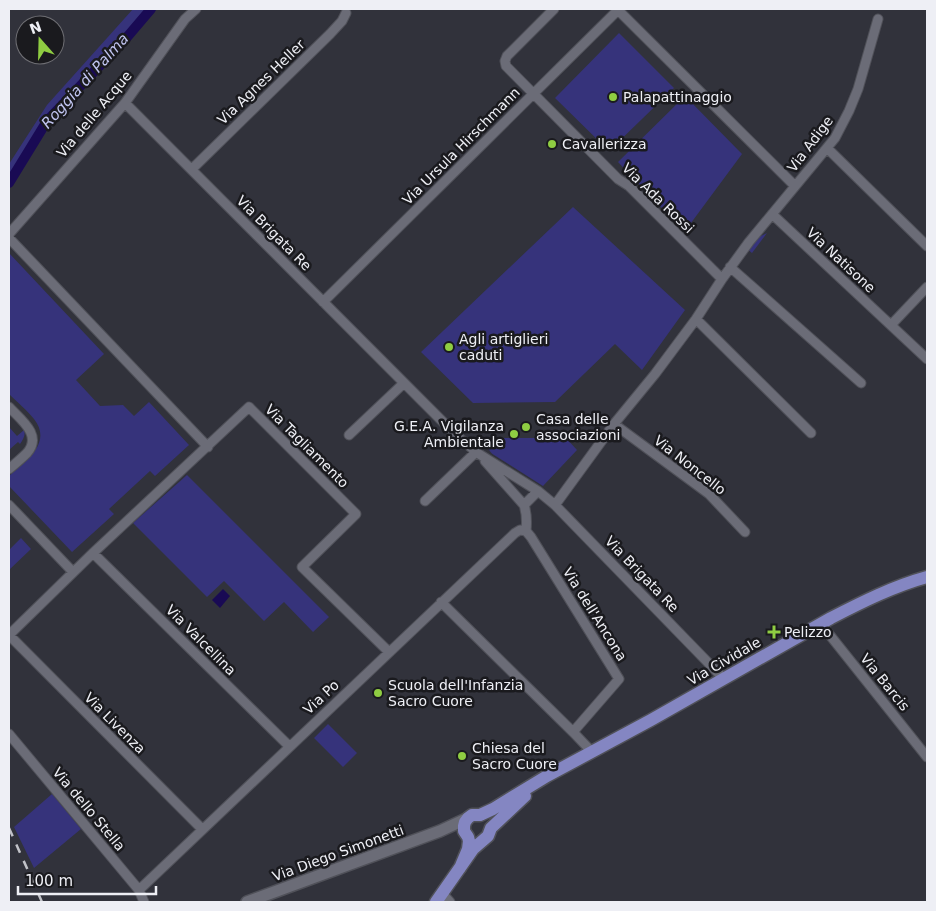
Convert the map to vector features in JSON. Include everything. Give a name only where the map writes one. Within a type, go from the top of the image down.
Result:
[{"type":"main road","name":"Via Cividale","points":[[460,868],[468,849],[464,826],[474,816],[493,809],[547,776],[821,624],[909,582],[925,578]]},
{"type":"main road","name":"Via Cividale","points":[[441,900],[473,849],[499,819],[547,776]]},
{"type":"main road","name":"Via Diego Simonetti","points":[[247,902],[440,831],[474,816]]},
{"type":"main road","points":[[467,836],[479,841],[488,833],[488,820],[474,816]]},
{"type":"main road","name":"Via Diego Simonetti","points":[[440,831],[453,830],[462,832],[467,836]]},
{"type":"street","name":"Via delle Acque","points":[[9,234],[125,103],[185,19],[196,9]]},
{"type":"street","name":"Via Ada Rossi","points":[[554,9],[507,56],[505,59],[506,66],[618,179],[629,186],[722,279]]},
{"type":"street","name":"Via Ursula Hirschmann","points":[[323,302],[617,9]]},
{"type":"street","points":[[617,9],[795,186]]},
{"type":"street","name":"Via Agnes Heller","points":[[192,169],[342,21],[346,13]]},
{"type":"street","name":"Via Adige","points":[[555,505],[614,424],[655,374],[696,319],[730,267],[835,138],[858,89],[878,19]]},
{"type":"street","name":"Via Brigata Re","points":[[125,103],[457,436],[478,453],[538,491],[555,505],[724,679]]},
{"type":"street","points":[[827,148],[927,246]]},
{"type":"street","name":"Via Natisone","points":[[772,214],[927,359]]},
{"type":"street","points":[[9,238],[208,447]]},
{"type":"street","points":[[730,267],[861,383]]},
{"type":"street","points":[[890,326],[927,286]]},
{"type":"street","points":[[696,319],[811,433]]},
{"type":"street","points":[[349,435],[404,384]]},
{"type":"street","points":[[9,407],[28,427],[32,439],[27,452],[9,469]]},
{"type":"street","name":"Via Tagliamento","points":[[9,635],[93,553],[249,407],[356,514],[302,567],[389,652]]},
{"type":"street","name":"Via Noncello","points":[[614,424],[709,494],[745,532]]},
{"type":"street","name":"Via Brigata Re","points":[[478,453],[524,505]]},
{"type":"street","points":[[425,501],[478,453]]},
{"type":"street","points":[[502,481],[509,473]]},
{"type":"street","points":[[526,531],[527,513],[524,505],[538,491]]},
{"type":"street","points":[[9,505],[73,572]]},
{"type":"street","name":"Via Po","points":[[139,890],[514,533],[520,530],[526,531]]},
{"type":"street","name":"Via dell'Ancona","points":[[526,531],[619,679],[573,732]]},
{"type":"street","name":"Via Valcellina","points":[[93,553],[290,746]]},
{"type":"street","points":[[441,602],[592,752]]},
{"type":"street","name":"Via Barcis","points":[[821,624],[927,757]]},
{"type":"street","name":"Via Livenza","points":[[9,635],[202,829]]},
{"type":"street","name":"Via dello Stella","points":[[9,734],[139,890],[144,902]]},
{"type":"shaded area","points":[[133,9],[148,9],[47,116],[9,178],[9,164],[47,105]]},
{"type":"shaded area","name":"Palapattinaggio","points":[[619,33],[674,88],[609,151],[555,98]]},
{"type":"shaded area","points":[[685,96],[742,154],[688,227],[682,229],[618,162]]},
{"type":"shaded area","points":[[573,207],[685,310],[642,370],[615,344],[555,402],[473,403],[421,352]]},
{"type":"shaded area","points":[[767,233],[752,253],[746,248],[755,239]]},
{"type":"shaded area","points":[[9,253],[104,354],[76,380],[100,406],[123,405],[134,416],[149,402],[189,445],[155,476],[150,471],[109,509],[114,514],[72,552],[9,486],[9,476],[35,451],[39,444],[40,436],[39,428],[34,419],[9,394]]},
{"type":"shaded area","points":[[9,427],[17,436],[24,430],[25,434],[20,444],[18,442],[9,450]]},
{"type":"shaded area","points":[[487,438],[566,438],[577,450],[543,486],[490,452],[487,441]]},
{"type":"shaded area","points":[[187,475],[329,617],[313,632],[284,602],[264,621],[224,581],[207,597],[133,523]]},
{"type":"shaded area","points":[[21,538],[31,549],[9,570],[9,550]]},
{"type":"shaded area","points":[[223,589],[230,596],[220,608],[212,600]]},
{"type":"shaded area","points":[[328,724],[357,753],[343,767],[314,738]]},
{"type":"shaded area","points":[[52,794],[81,829],[34,868],[14,827]]},
{"type":"waterway","name":"Roggia di Palma","points":[[9,183],[47,121],[128,36],[151,9]]},
{"type":"railway","points":[[9,828],[42,902]]},
{"type":"place","name":"Palapattinaggio","points":[[613,97]]},
{"type":"place","name":"Cavallerizza","points":[[552,144]]},
{"type":"place","name":"Agli artiglieri caduti","points":[[449,347]]},
{"type":"place","name":"Casa delle associazioni","points":[[526,427]]},
{"type":"place","name":"G.E.A. Vigilanza Ambientale","points":[[514,434]]},
{"type":"place","name":"Pelizzo","points":[[774,632]]},
{"type":"place","name":"Scuola dell'Infanzia Sacro Cuore","points":[[378,693]]},
{"type":"place","name":"Chiesa del Sacro Cuore","points":[[462,756]]}]
